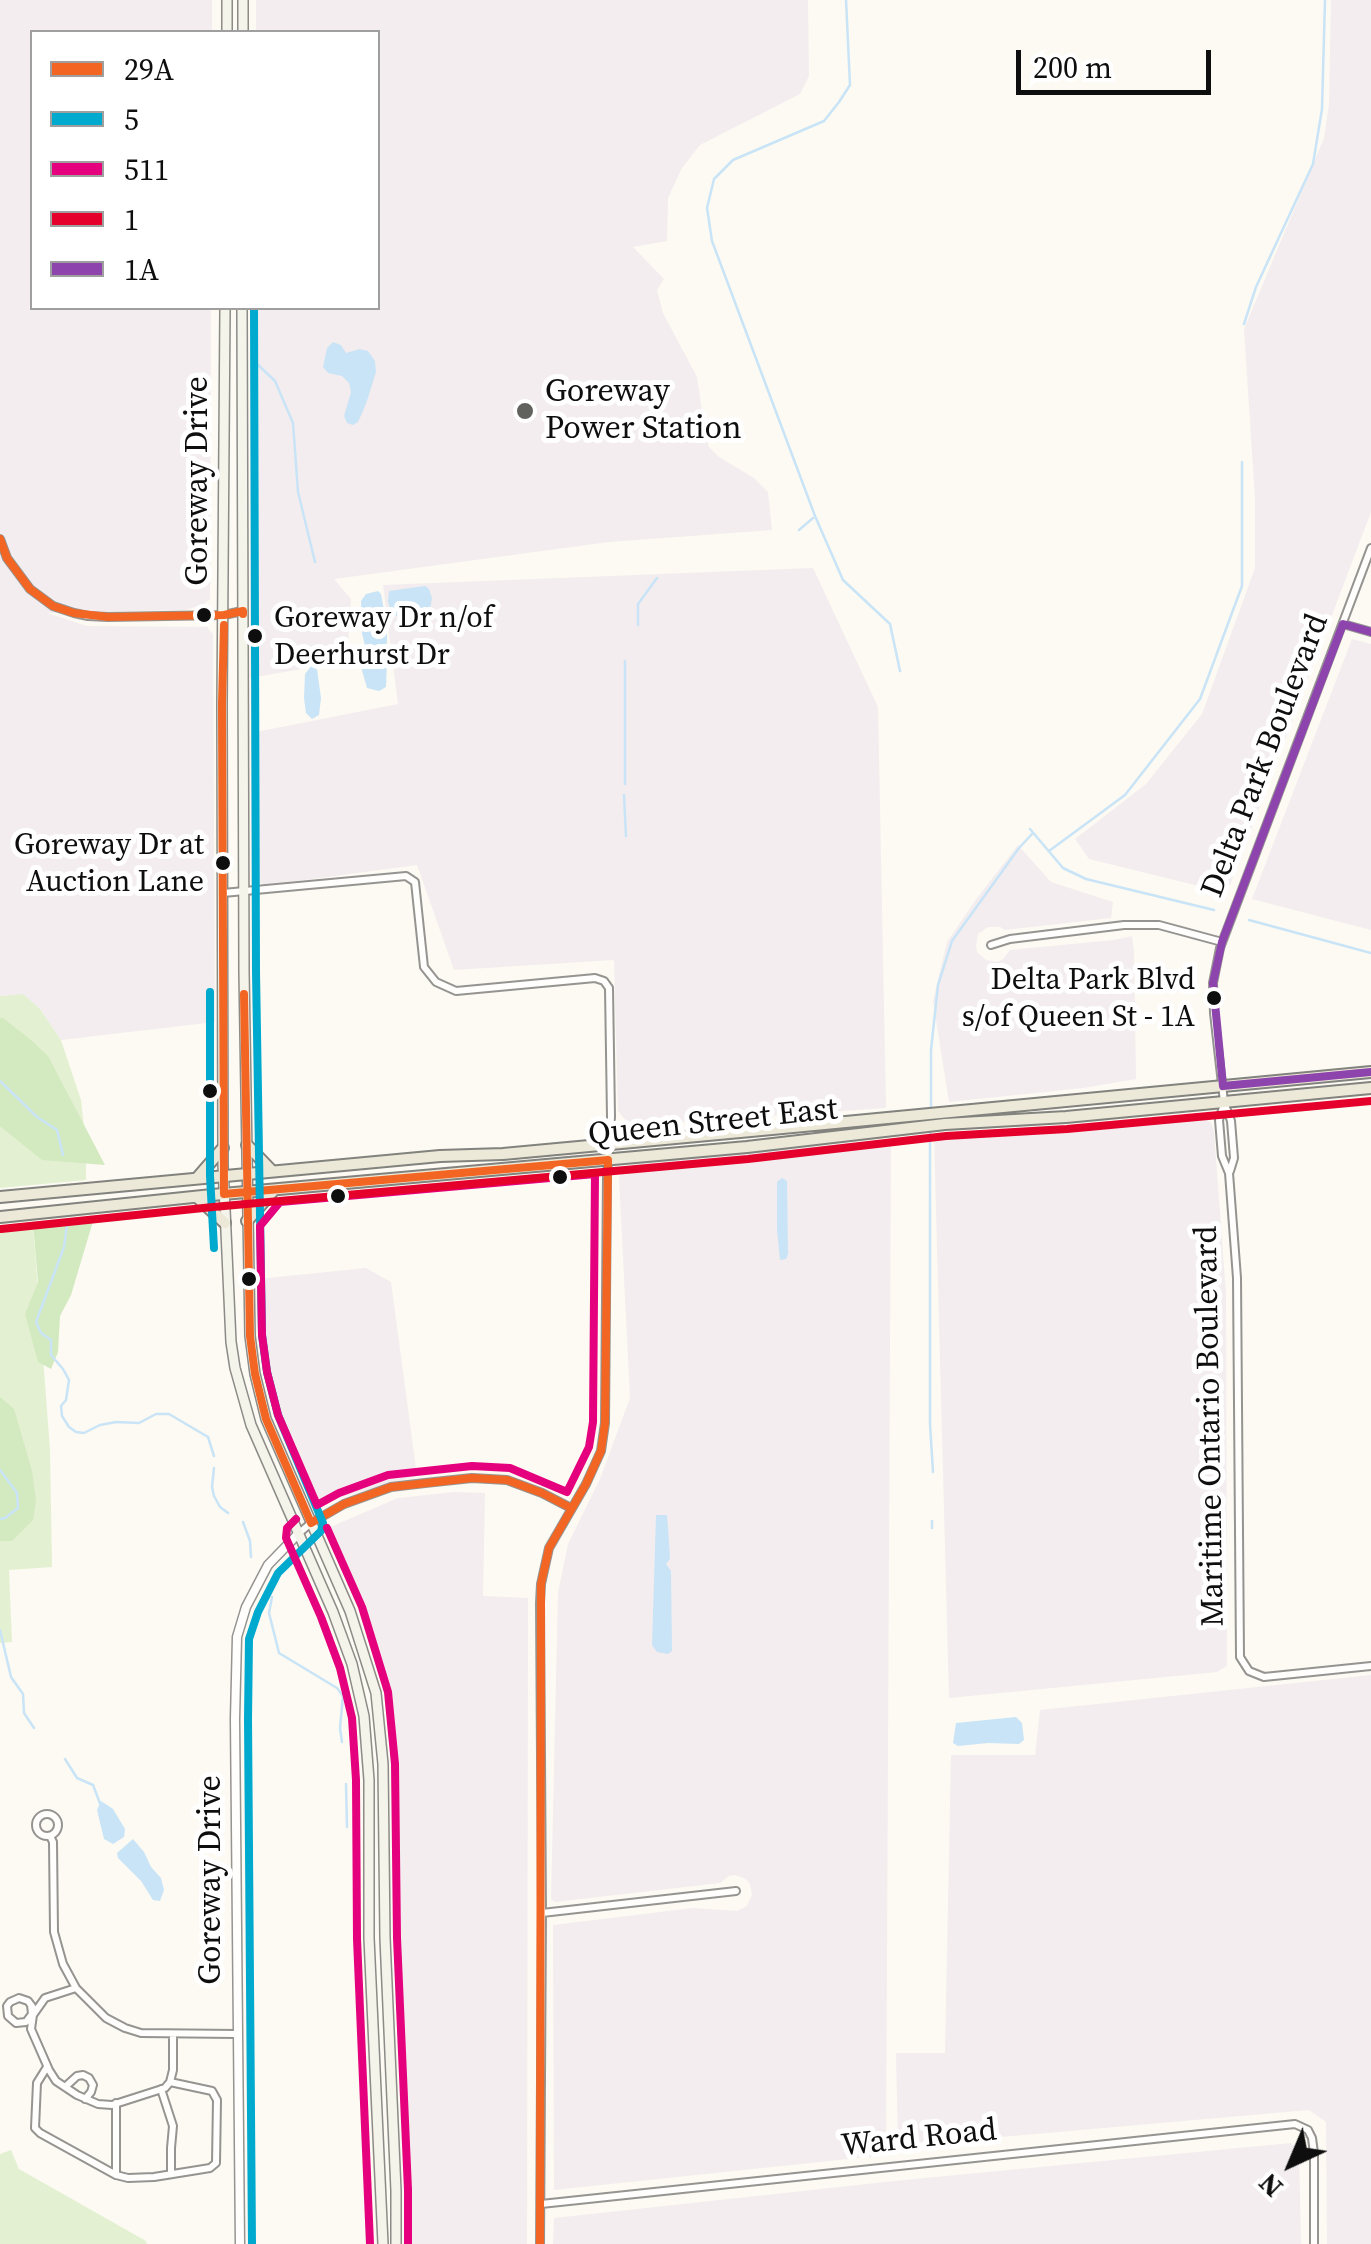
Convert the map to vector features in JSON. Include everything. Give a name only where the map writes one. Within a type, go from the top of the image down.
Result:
[{"type":"main road","points":[[226,30],[227,0]]},
{"type":"main road","points":[[243,30],[244,0]]},
{"type":"main road","name":"Goreway Drive","points":[[225,310],[223,1176],[231,1342],[251,1425],[333,1612],[364,1716],[383,2244]]},
{"type":"main road","name":"Goreway Drive","points":[[242,310],[243,892],[250,1336],[254,1374],[266,1418],[350,1611],[376,1692],[383,1764],[396,2244]]},
{"type":"main road","points":[[1332,1092],[1338,1080],[1358,1078],[1367,1072]]},
{"type":"main road","name":"Queen Street East","points":[[0,1196],[886,1124],[1367,1072]]},
{"type":"main road","name":"Queen Street East","points":[[945,1118],[1066,1117],[1371,1088]]},
{"type":"main road","name":"Queen Street East","points":[[0,1217],[747,1147],[886,1124]]},
{"type":"main road","points":[[247,1144],[272,1171]]},
{"type":"main road","points":[[197,1178],[223,1148]]},
{"type":"main road","points":[[247,1220],[274,1190]]},
{"type":"main road","points":[[197,1196],[225,1223]]},
{"type":"street","points":[[0,539],[7,558],[30,589],[53,606],[74,613],[108,617],[224,615],[243,611]]},
{"type":"street","name":"Delta Park Boulevard","points":[[1224,1102],[1213,983],[1222,942],[1371,548]]},
{"type":"street","points":[[1343,624],[1371,632]]},
{"type":"street","points":[[223,893],[406,876],[415,882],[424,967],[436,982],[456,991],[595,978],[607,984],[609,992],[606,1424],[600,1452],[586,1484],[550,1548],[540,1603],[540,2244]]},
{"type":"street","points":[[991,945],[1010,939],[1141,925],[1159,925],[1222,942]]},
{"type":"street","name":"Maritime Ontario Boulevard","points":[[1224,1102],[1232,1120],[1234,1158],[1229,1173],[1237,1278],[1242,1662],[1253,1674],[1264,1677],[1371,1666]]},
{"type":"street","points":[[298,1534],[344,1504],[392,1488],[472,1478],[507,1480],[571,1508]]},
{"type":"street","name":"Goreway Drive","points":[[240,2244],[237,1637],[246,1608],[268,1565],[298,1534]]},
{"type":"street","points":[[50,1836],[54,1932],[63,1964],[76,1988],[106,2018],[141,2033],[237,2034]]},
{"type":"street","points":[[542,1912],[736,1891]]},
{"type":"street","points":[[76,1988],[46,1998],[31,2014],[16,2023],[3,2012],[14,1999],[24,1998],[31,2014],[33,2038],[56,2082],[85,2098],[98,2104],[116,2103],[161,2089],[170,2082],[173,2070],[173,2034]]},
{"type":"street","points":[[47,2067],[37,2083],[35,2128],[116,2175],[128,2178],[210,2168],[216,2163],[217,2100],[212,2091],[170,2082]]},
{"type":"street","points":[[64,2087],[84,2075],[93,2086],[85,2098]]},
{"type":"street","points":[[161,2089],[174,2126],[172,2173]]},
{"type":"street","points":[[116,2103],[116,2175]]},
{"type":"street","name":"Ward Road","points":[[541,2204],[1294,2124],[1308,2130],[1312,2138],[1314,2244]]},
{"type":"shaded area","points":[[0,0],[212,0],[212,30],[30,30],[30,310],[211,310],[210,599],[186,610],[47,613],[87,626],[207,627],[213,634],[215,1022],[61,1040],[40,1009],[23,995],[0,996]]},
{"type":"shaded area","points":[[256,0],[808,0],[809,76],[800,94],[700,145],[682,168],[668,198],[667,241],[633,247],[664,279],[657,290],[663,313],[697,377],[709,447],[768,492],[772,530],[609,542],[334,579],[351,599],[347,661],[250,678],[251,310],[380,310],[380,30],[256,30]]},
{"type":"shaded area","points":[[1331,0],[1371,0],[1371,512],[1227,893],[1089,859],[1075,839],[1146,784],[1202,714],[1255,568],[1255,499],[1244,329],[1324,138],[1329,104]]},
{"type":"shaded area","points":[[813,568],[878,707],[886,1108],[633,1125],[618,1111],[614,960],[454,970],[417,865],[267,885],[252,878],[251,733],[398,704],[383,585]]},
{"type":"shaded area","points":[[1352,639],[1371,644],[1371,930],[1252,899]]},
{"type":"shaded area","points":[[1018,845],[1051,882],[1113,902],[1111,918],[1005,930],[988,927],[978,934],[977,952],[986,960],[997,962],[1010,950],[1132,936],[1136,1079],[949,1102],[933,1001],[947,942]]},
{"type":"shaded area","points":[[1193,1116],[1207,1119],[1214,1132],[1226,1294],[1227,1666],[1217,1672],[949,1698],[934,1134]]},
{"type":"shaded area","points":[[891,1139],[886,2155],[554,2190],[553,1925],[693,1908],[737,1911],[747,1906],[752,1895],[746,1879],[735,1875],[720,1883],[555,1902],[551,1899],[558,1593],[568,1544],[600,1479],[630,1398],[619,1177],[635,1164]]},
{"type":"shaded area","points":[[366,1268],[391,1282],[417,1476],[317,1504],[295,1463],[271,1400],[260,1334],[258,1279]]},
{"type":"shaded area","points":[[485,1493],[483,1596],[528,1598],[527,2244],[406,2244],[397,1747],[390,1688],[366,1608],[328,1528],[398,1498]]},
{"type":"shaded area","points":[[1371,1675],[1371,2244],[1327,2244],[1326,2122],[1309,2110],[898,2146],[896,2053],[945,2053],[951,1755],[1035,1755],[1040,1710]]},
{"type":"shaded area","points":[[1291,2143],[1299,2150],[1301,2244],[553,2244],[554,2218]]},
{"type":"green space","points":[[23,994],[40,1009],[61,1040],[81,1100],[86,1180],[0,1188],[0,996]]},
{"type":"green space","points":[[0,1018],[48,1056],[105,1165],[42,1160],[0,1126]]},
{"type":"green space","points":[[94,1218],[71,1295],[60,1316],[58,1352],[51,1369],[38,1362],[25,1314],[38,1282],[33,1224]]},
{"type":"green space","points":[[33,1224],[50,1450],[52,1567],[9,1570],[12,1642],[0,1643],[0,1227]]},
{"type":"green space","points":[[0,1397],[14,1409],[32,1471],[36,1501],[33,1520],[12,1541],[0,1541]]},
{"type":"green space","points":[[11,2150],[19,2169],[147,2244],[0,2244],[0,2154]]},
{"type":"water","points":[[333,342],[346,353],[368,351],[375,361],[376,372],[366,404],[353,425],[344,416],[351,392],[349,383],[323,367],[327,348]]},
{"type":"water","points":[[425,586],[432,598],[430,609],[424,614],[392,616],[389,591]]},
{"type":"water","points":[[378,591],[387,643],[383,647],[365,646],[361,601],[366,594]]},
{"type":"water","points":[[369,652],[384,653],[387,659],[386,687],[379,691],[367,688],[361,667]]},
{"type":"water","points":[[312,665],[317,669],[321,698],[319,715],[312,719],[306,713],[304,698],[305,674]]},
{"type":"water","points":[[782,1178],[787,1181],[788,1254],[780,1260],[777,1182]]},
{"type":"water","points":[[656,1515],[667,1515],[672,1651],[668,1654],[657,1652],[652,1645]]},
{"type":"water","points":[[1016,1717],[1022,1723],[1024,1740],[1019,1744],[953,1743],[956,1723]]},
{"type":"water","points":[[101,1801],[113,1809],[125,1829],[124,1837],[113,1844],[104,1839],[97,1810]]},
{"type":"water","points":[[133,1839],[161,1878],[164,1890],[160,1901],[153,1900],[118,1858],[117,1853]]},
{"type":"waterway","points":[[846,0],[850,85],[839,102],[824,121],[733,160],[714,179],[707,208],[712,241],[815,516],[843,580],[890,624],[900,671]]},
{"type":"waterway","points":[[1244,324],[1256,287],[1313,164],[1322,109],[1325,0]]},
{"type":"waterway","points":[[254,361],[275,381],[293,423],[298,492],[315,562]]},
{"type":"waterway","points":[[1049,851],[1125,795],[1200,699],[1242,586],[1242,462]]},
{"type":"waterway","points":[[799,530],[813,518]]},
{"type":"waterway","points":[[638,625],[638,604],[657,578]]},
{"type":"waterway","points":[[625,661],[625,784]]},
{"type":"waterway","points":[[624,795],[626,836]]},
{"type":"waterway","points":[[1030,829],[1063,868],[1086,879],[1214,910]]},
{"type":"waterway","points":[[931,1111],[931,1050],[938,985],[952,941],[1033,833]]},
{"type":"waterway","points":[[1249,920],[1371,953]]},
{"type":"waterway","points":[[0,1081],[37,1117],[57,1130],[63,1155]]},
{"type":"waterway","points":[[930,1129],[933,1472]]},
{"type":"waterway","points":[[67,1225],[64,1247],[36,1322],[41,1333],[51,1340],[51,1355],[69,1380],[62,1416],[69,1427],[84,1433],[100,1425],[139,1423],[156,1414],[169,1414],[208,1437],[214,1456]]},
{"type":"waterway","points":[[214,1468],[214,1496],[228,1513]]},
{"type":"waterway","points":[[0,1470],[17,1493],[18,1508],[0,1519]]},
{"type":"waterway","points":[[932,1521],[932,1528]]},
{"type":"waterway","points":[[243,1522],[251,1557]]},
{"type":"waterway","points":[[272,1597],[269,1613],[279,1653],[337,1688],[343,1696],[342,1742]]},
{"type":"waterway","points":[[0,1630],[11,1677],[23,1694],[24,1713],[34,1728]]},
{"type":"waterway","points":[[65,1759],[77,1778],[93,1785],[101,1806]]},
{"type":"waterway","points":[[346,1784],[347,1827]]},
{"type":"transit line","name":"5","points":[[252,2244],[249,1639],[278,1573],[321,1531],[323,1523],[278,1415],[262,1335],[256,972],[254,310]]},
{"type":"transit line","name":"29A","points":[[0,539],[7,558],[30,589],[53,606],[74,613],[108,617],[243,614]]},
{"type":"transit line","name":"1A","points":[[1371,632],[1343,624],[1222,942],[1213,983],[1223,1086],[1371,1072]]},
{"type":"transit line","name":"29A","points":[[224,625],[224,1194],[608,1160],[605,1423],[601,1451],[549,1548],[541,1584],[540,2244]]},
{"type":"transit line","name":"5","points":[[210,992],[214,1248]]},
{"type":"transit line","name":"29A","points":[[244,994],[250,1336],[266,1419],[311,1523],[344,1504],[391,1487],[472,1478],[507,1480],[571,1508]]},
{"type":"transit line","name":"1","points":[[1,1229],[748,1159],[946,1136],[1371,1101]]},
{"type":"transit line","name":"511","points":[[595,1174],[593,1422],[589,1447],[567,1492],[510,1468],[472,1466],[388,1475],[317,1505],[278,1415],[262,1335],[260,1226],[280,1202],[595,1174]]},
{"type":"transit line","name":"511","points":[[296,1519],[287,1528],[286,1538],[340,1668],[352,1718],[370,2244]]},
{"type":"transit line","name":"511","points":[[327,1528],[362,1607],[388,1692],[395,1764],[408,2244]]},
{"type":"place","name":"Goreway Power Station","points":[[525,411]]},
{"type":"place","name":"Goreway Dr n/of Deerhurst Dr","points":[[255,636]]},
{"type":"place","name":"Goreway Dr at Auction Lane","points":[[223,863]]},
{"type":"place","name":"Delta Park Blvd s/of Queen St - 1A","points":[[1214,998]]}]
